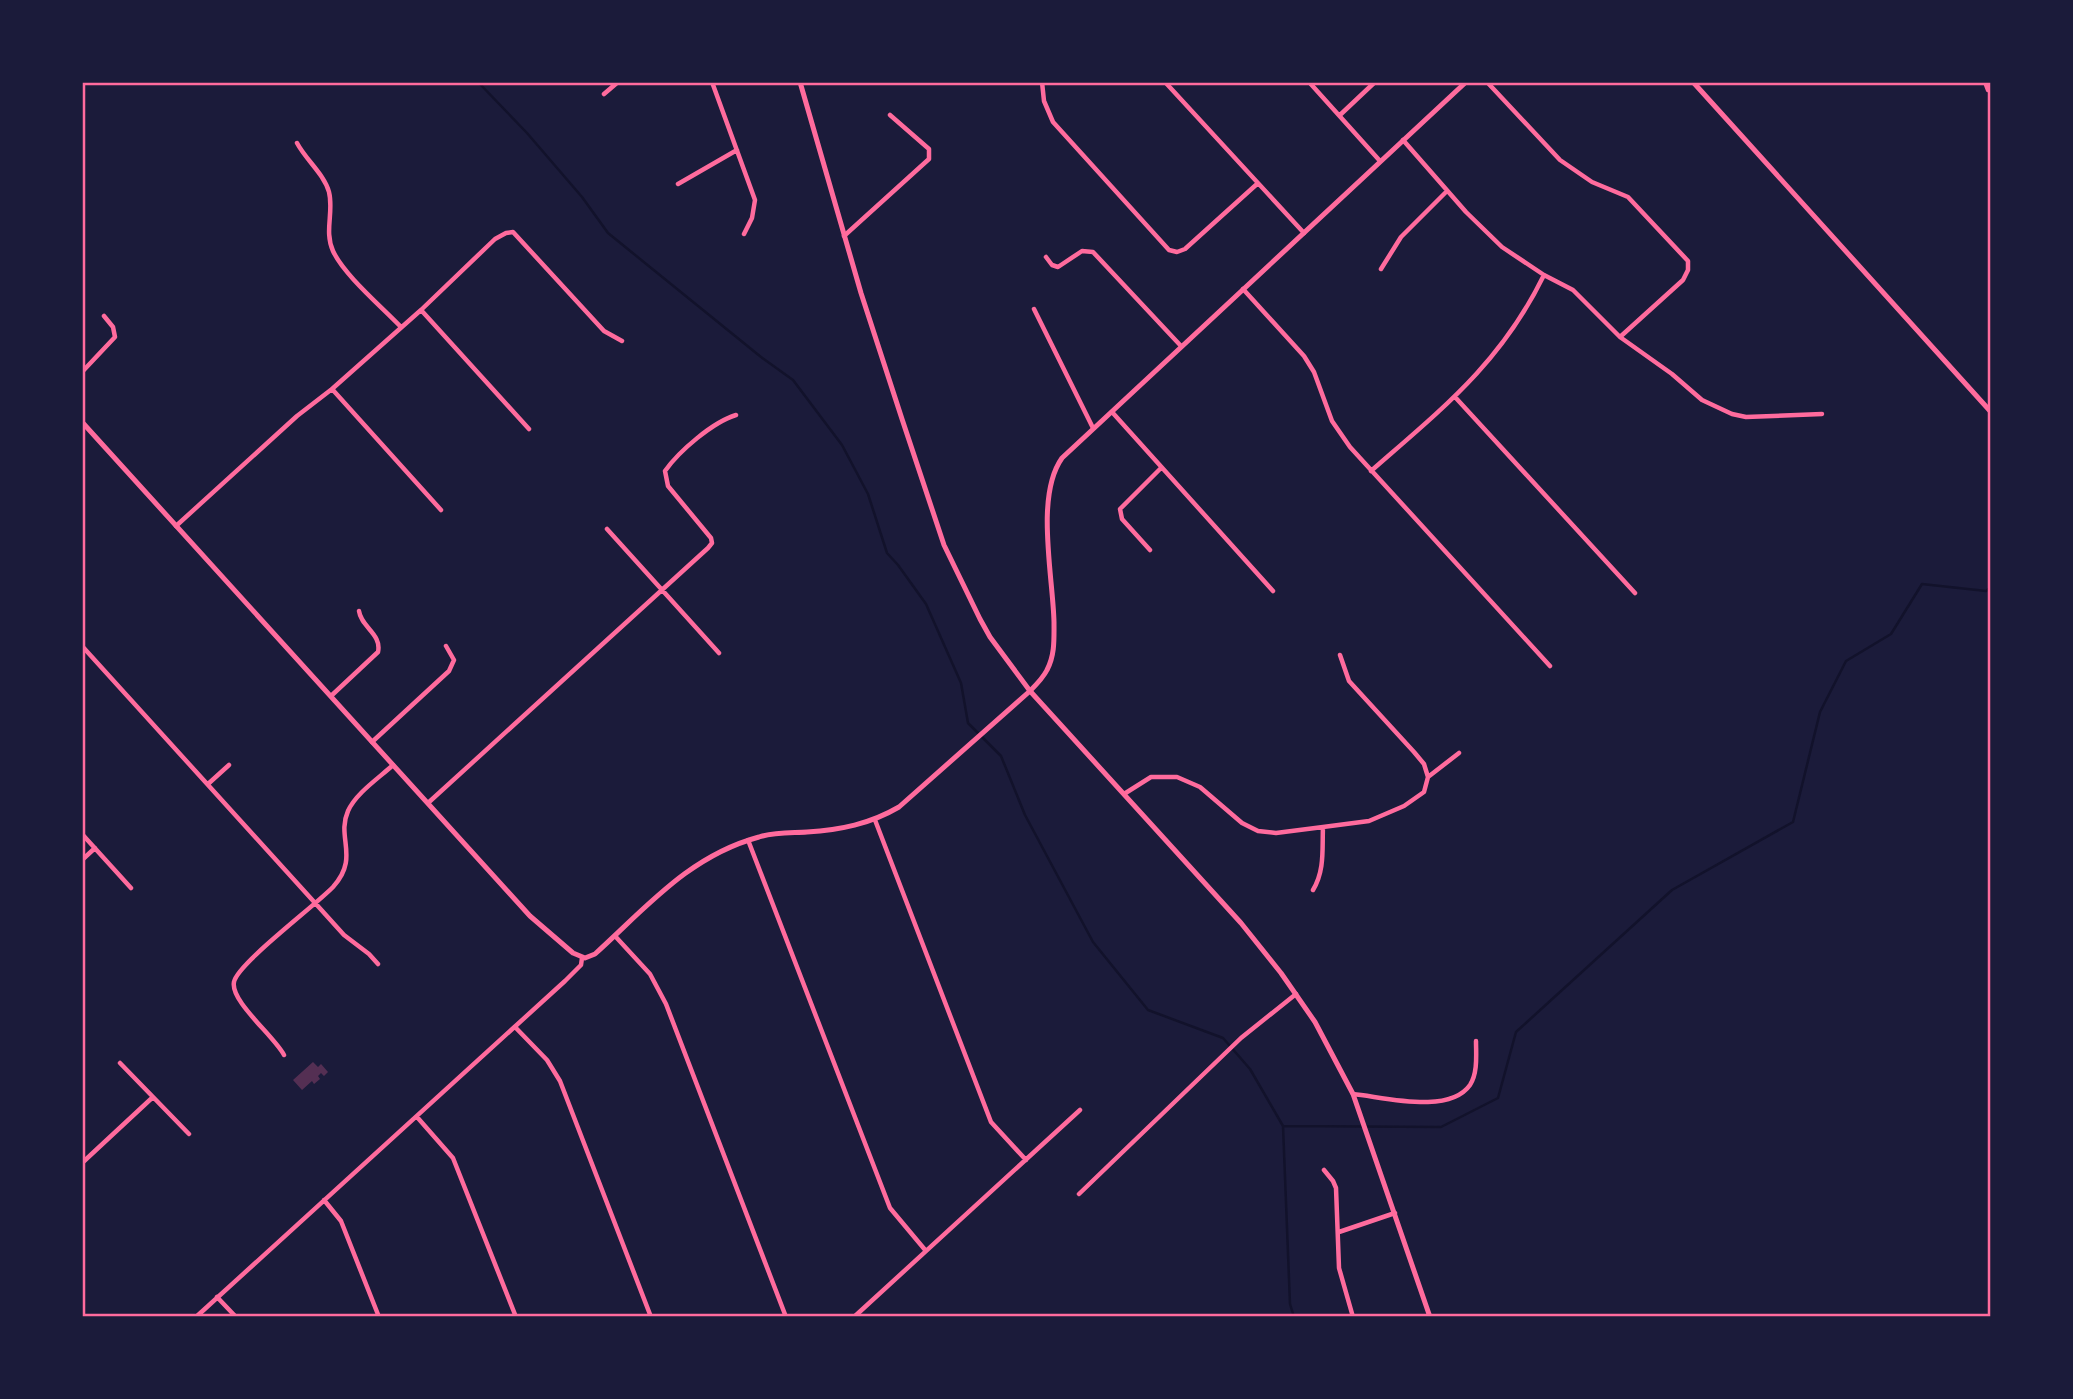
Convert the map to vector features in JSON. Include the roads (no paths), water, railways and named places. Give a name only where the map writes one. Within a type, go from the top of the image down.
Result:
[{"type":"street","points":[[604,94],[618,82]]},
{"type":"street","points":[[712,82],[755,200],[752,218],[744,234]]},
{"type":"street","points":[[800,82],[869,318],[944,545],[990,637],[1030,691],[1241,923],[1296,993],[1328,1044],[1353,1094],[1430,1317]]},
{"type":"street","points":[[1042,82],[1044,101],[1053,122],[1171,250],[1185,249],[1257,184]]},
{"type":"street","points":[[1165,82],[1304,233]]},
{"type":"street","points":[[1310,82],[1380,161]]},
{"type":"street","points":[[1340,115],[1375,82]]},
{"type":"street","points":[[582,958],[595,954],[692,867],[712,854],[761,836],[834,830],[876,820],[907,801],[1030,691],[1048,669],[1054,643],[1048,489],[1053,472],[1062,458],[1466,82]]},
{"type":"street","points":[[1487,82],[1560,160],[1592,182],[1629,197],[1689,264],[1683,279],[1620,337]]},
{"type":"street","points":[[1693,82],[1991,412]]},
{"type":"street","points":[[1986,82],[1988,90]]},
{"type":"street","points":[[844,236],[929,159],[929,149],[890,116]]},
{"type":"street","points":[[1403,140],[1447,191],[1503,247],[1544,275],[1573,290],[1620,337],[1672,374],[1702,400],[1732,414],[1746,417],[1822,414]]},
{"type":"street","points":[[297,143],[327,187],[330,201],[329,241],[338,261],[401,327]]},
{"type":"street","points":[[678,184],[737,150]]},
{"type":"street","points":[[1381,269],[1402,237],[1447,191]]},
{"type":"street","points":[[176,526],[297,416],[332,389],[421,310],[495,239],[506,233],[513,232],[604,331],[622,341]]},
{"type":"street","points":[[1046,257],[1052,265],[1058,267],[1082,251],[1093,252],[1181,346]]},
{"type":"street","points":[[1371,471],[1485,368],[1512,332],[1544,275]]},
{"type":"street","points":[[1243,289],[1304,356],[1314,372],[1335,427],[1371,471],[1550,666]]},
{"type":"street","points":[[1034,309],[1093,428]]},
{"type":"street","points":[[421,310],[529,429]]},
{"type":"street","points":[[82,372],[115,337],[113,327],[104,316]]},
{"type":"street","points":[[332,389],[441,510]]},
{"type":"street","points":[[1455,397],[1635,593]]},
{"type":"street","points":[[1111,411],[1273,591]]},
{"type":"street","points":[[428,803],[663,592],[712,543],[708,534],[665,481],[665,471],[719,421],[736,415]]},
{"type":"street","points":[[82,422],[539,926],[582,958]]},
{"type":"street","points":[[1150,550],[1122,519],[1120,509],[1161,468]]},
{"type":"street","points":[[607,529],[719,653]]},
{"type":"street","points":[[331,696],[378,652],[377,638],[362,621],[359,611]]},
{"type":"street","points":[[82,646],[344,935],[378,964]]},
{"type":"street","points":[[372,743],[449,671],[454,660],[446,646]]},
{"type":"street","points":[[1340,655],[1349,681],[1414,752],[1423,764],[1428,778]]},
{"type":"street","points":[[1124,794],[1151,777],[1177,777],[1200,787],[1242,823],[1258,831],[1276,833],[1369,821],[1387,815],[1413,802],[1424,792],[1428,778],[1459,753]]},
{"type":"street","points":[[208,784],[229,765]]},
{"type":"street","points":[[284,1055],[275,1040],[242,1005],[234,991],[233,984],[237,973],[334,886],[345,868],[348,853],[346,820],[351,807],[393,765]]},
{"type":"street","points":[[876,820],[991,1122],[1026,1160]]},
{"type":"street","points":[[1313,890],[1320,878],[1322,866],[1323,827]]},
{"type":"street","points":[[82,834],[131,888]]},
{"type":"street","points":[[748,840],[890,1208],[926,1251]]},
{"type":"street","points":[[82,860],[95,848]]},
{"type":"street","points":[[615,936],[650,974],[666,1004],[786,1317]]},
{"type":"street","points":[[196,1317],[565,981],[581,965],[582,958]]},
{"type":"street","points":[[1079,1194],[1241,1038],[1296,993]]},
{"type":"street","points":[[515,1027],[547,1060],[560,1081],[651,1317]]},
{"type":"street","points":[[1353,1094],[1417,1102],[1449,1098],[1464,1091],[1473,1078],[1476,1041]]},
{"type":"street","points":[[120,1063],[188,1134]]},
{"type":"street","points":[[82,1163],[153,1097]]},
{"type":"street","points":[[854,1317],[1080,1110]]},
{"type":"street","points":[[417,1117],[453,1158],[516,1317]]},
{"type":"street","points":[[1324,1170],[1334,1181],[1336,1188],[1339,1268],[1353,1317]]},
{"type":"street","points":[[324,1200],[341,1221],[379,1317]]},
{"type":"street","points":[[1339,1232],[1395,1213]]},
{"type":"street","points":[[218,1297],[236,1317]]},
{"type":"waterway","points":[[478,82],[527,133],[582,197],[608,233],[793,380],[842,445],[868,494],[887,553],[926,604],[961,683],[968,723],[1001,756],[1025,815],[1093,942],[1148,1010],[1223,1038],[1250,1069],[1283,1126],[1290,1304],[1294,1317]]},
{"type":"waterway","points":[[1283,1126],[1441,1127],[1498,1098],[1516,1032],[1672,890],[1793,822],[1820,712],[1846,661],[1891,634],[1922,584],[1986,591],[1991,587]]}]
